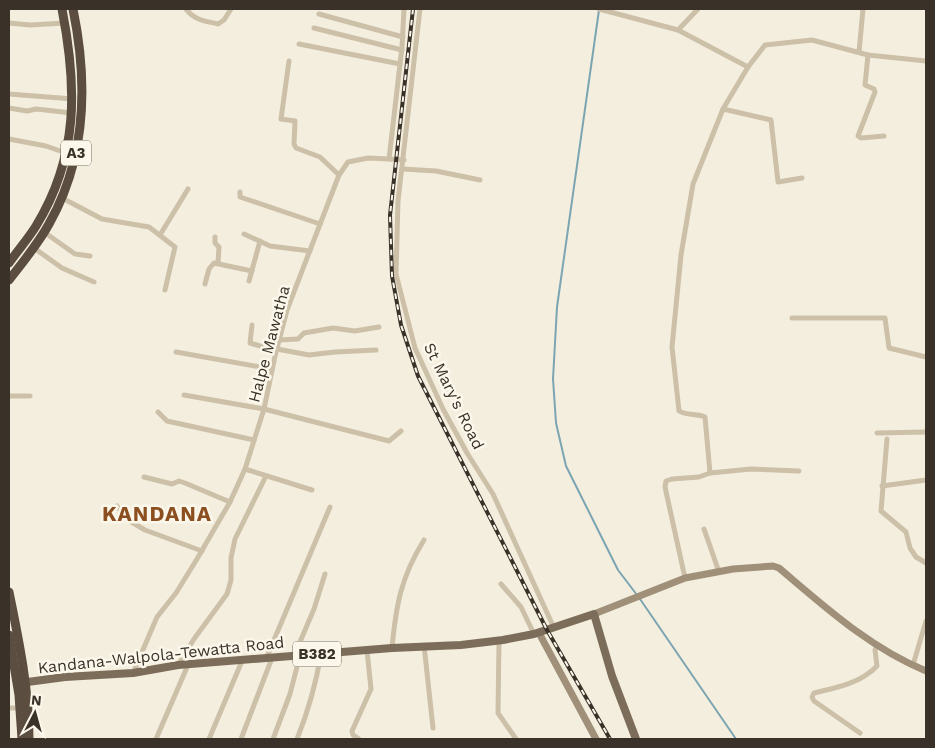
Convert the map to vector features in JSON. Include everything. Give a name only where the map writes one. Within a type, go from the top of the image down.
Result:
[{"type":"highway","name":"A3","points":[[9,262],[12,252],[37,224],[60,174],[66,153],[73,99],[71,63],[62,9]]},
{"type":"highway","name":"A3","points":[[9,280],[44,232],[69,182],[75,159],[83,105],[82,64],[73,9]]},
{"type":"highway","points":[[12,252],[25,259]]},
{"type":"highway","points":[[9,592],[22,683],[20,708],[22,739]]},
{"type":"highway","points":[[9,635],[29,708],[30,739]]},
{"type":"main road","name":"Kandana-Walpola-Tewatta Road","points":[[22,683],[133,673],[178,665],[499,641],[536,634],[594,614]]},
{"type":"main road","points":[[594,614],[612,676],[636,739]]},
{"type":"street","points":[[186,9],[190,15],[197,19],[218,24],[224,20],[231,9]]},
{"type":"street","points":[[404,9],[402,50],[388,159],[404,160]]},
{"type":"street","name":"St Mary's Road","points":[[420,9],[398,202],[396,274],[415,348],[443,408],[467,453],[493,494],[554,628]]},
{"type":"street","points":[[599,9],[678,30],[748,67]]},
{"type":"street","points":[[678,30],[698,9]]},
{"type":"street","points":[[859,52],[863,9]]},
{"type":"street","points":[[319,14],[403,37]]},
{"type":"street","points":[[9,23],[65,23]]},
{"type":"street","points":[[314,28],[402,50]]},
{"type":"street","points":[[710,473],[706,417],[680,411],[672,347],[681,255],[693,184],[723,109],[748,67],[765,44],[812,40],[868,55],[926,61]]},
{"type":"street","points":[[299,44],[400,64]]},
{"type":"street","points":[[868,55],[865,85],[874,89],[875,92],[858,136],[861,138],[884,136]]},
{"type":"street","points":[[289,61],[281,119],[295,121],[294,144],[296,148],[320,157],[339,175]]},
{"type":"street","points":[[9,94],[73,99]]},
{"type":"street","points":[[9,108],[26,111],[36,109],[72,113]]},
{"type":"street","points":[[723,109],[771,120],[778,182],[802,178]]},
{"type":"street","points":[[9,139],[46,146],[66,153]]},
{"type":"street","name":"Halpe Mawatha","points":[[133,673],[157,617],[176,594],[202,551],[230,502],[245,469],[264,409],[287,310],[339,175],[348,162],[368,158],[388,159]]},
{"type":"street","points":[[403,168],[436,171],[480,180]]},
{"type":"street","points":[[160,235],[188,189]]},
{"type":"street","points":[[240,192],[240,197],[320,224]]},
{"type":"street","points":[[62,198],[102,219],[149,228],[175,248],[165,290]]},
{"type":"street","points":[[44,232],[76,254],[90,256]]},
{"type":"street","points":[[244,234],[270,246],[310,251]]},
{"type":"street","points":[[215,237],[215,242],[219,247],[218,263]]},
{"type":"street","points":[[249,281],[260,241]]},
{"type":"street","points":[[34,248],[62,268],[94,282]]},
{"type":"street","points":[[206,284],[209,269],[214,263],[252,271]]},
{"type":"street","points":[[792,318],[884,318],[889,348],[926,357]]},
{"type":"street","points":[[252,325],[250,343],[277,350],[309,355],[376,350]]},
{"type":"street","points":[[279,340],[298,339],[304,333],[333,328],[355,332],[380,327]]},
{"type":"street","points":[[176,352],[272,369]]},
{"type":"street","points":[[184,395],[264,409],[389,441],[401,430]]},
{"type":"street","points":[[9,396],[30,396]]},
{"type":"street","points":[[158,412],[167,421],[254,440]]},
{"type":"street","points":[[877,433],[926,432]]},
{"type":"street","points":[[887,439],[881,511],[906,532],[913,553],[926,563]]},
{"type":"street","points":[[245,469],[312,490]]},
{"type":"street","points":[[685,578],[665,487],[666,481],[699,477],[710,473],[751,469],[799,471]]},
{"type":"street","points":[[178,665],[194,639],[227,594],[231,580],[231,558],[235,539],[266,476]]},
{"type":"street","points":[[144,477],[172,484],[179,481],[230,502]]},
{"type":"street","points":[[882,486],[926,480]]},
{"type":"street","points":[[117,506],[128,520],[145,530],[202,551]]},
{"type":"street","points":[[241,739],[269,658],[330,507]]},
{"type":"street","points":[[704,529],[719,572]]},
{"type":"street","points":[[392,648],[396,610],[403,581],[411,560],[424,540]]},
{"type":"street","points":[[594,614],[685,578],[767,566],[780,568],[818,601],[877,646],[926,670]]},
{"type":"street","points":[[273,739],[290,694],[297,656],[325,574]]},
{"type":"street","points":[[501,584],[521,607],[596,739]]},
{"type":"street","points":[[913,665],[926,622]]},
{"type":"street","points":[[499,641],[498,713],[516,739]]},
{"type":"street","points":[[424,646],[433,728]]},
{"type":"street","points":[[860,733],[812,697],[814,693],[844,686],[872,671],[877,666],[875,650],[877,646]]},
{"type":"street","points":[[359,739],[353,735],[352,731],[371,689],[367,650]]},
{"type":"street","points":[[297,739],[316,680],[321,654]]},
{"type":"street","points":[[209,739],[242,661]]},
{"type":"street","points":[[156,739],[188,665]]},
{"type":"street","points":[[9,708],[20,708]]},
{"type":"waterway","points":[[599,10],[557,307],[553,379],[556,423],[566,466],[618,570],[637,595]]},
{"type":"waterway","points":[[640,599],[736,739]]},
{"type":"railway","points":[[413,9],[390,215],[392,276],[401,325],[418,376],[547,630],[610,739]]},
{"type":"district","name":"KANDANA","points":[[157,513]]}]
